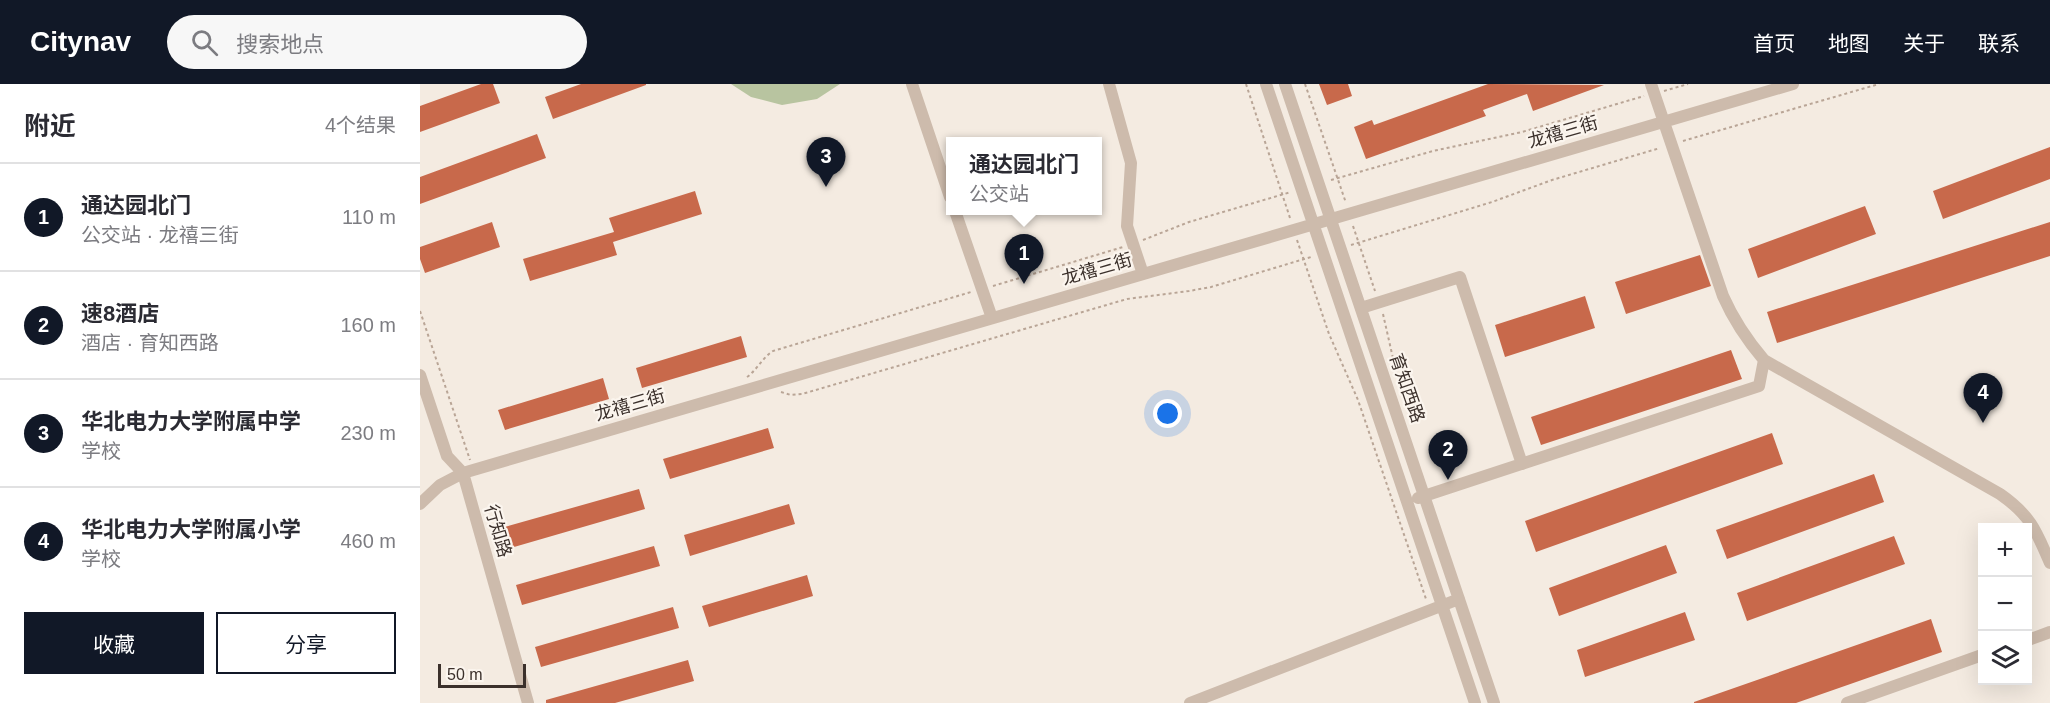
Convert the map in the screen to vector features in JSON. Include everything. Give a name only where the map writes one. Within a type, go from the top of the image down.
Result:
[{"type":"street","points":[[912,84],[946,183]]},
{"type":"street","points":[[1109,84],[1131,163],[1127,226],[1143,274]]},
{"type":"street","name":"育知西路","points":[[1266,84],[1475,703]]},
{"type":"street","name":"育知西路","points":[[1285,84],[1494,703]]},
{"type":"street","points":[[1651,84],[1723,296],[1746,340],[1764,360],[2015,504],[2029,518],[2050,562]]},
{"type":"street","name":"龙禧三街","points":[[420,504],[440,485],[463,473],[1793,84]]},
{"type":"street","points":[[957,215],[992,318]]},
{"type":"street","points":[[1361,308],[1460,277],[1522,464]]},
{"type":"street","points":[[1407,502],[1759,386],[1764,360]]},
{"type":"street","name":"行知路","points":[[420,375],[446,453],[463,473],[528,703]]},
{"type":"street","points":[[1190,703],[1459,599]]},
{"type":"street","points":[[2032,639],[2050,632]]},
{"type":"street","points":[[1847,703],[1873,699],[1978,658]]},
{"type":"path","points":[[1246,84],[1279,185]]},
{"type":"path","points":[[1305,84],[1334,170]]},
{"type":"path","points":[[1704,135],[1879,84]]},
{"type":"path","points":[[1350,175],[1433,151],[1522,132],[1639,98]]},
{"type":"path","points":[[1367,240],[1492,202],[1552,180],[1654,150]]},
{"type":"path","points":[[742,380],[749,376],[763,358],[773,351],[1133,244],[1173,227],[1272,198]]},
{"type":"path","points":[[1362,253],[1387,326],[1398,380]]},
{"type":"path","points":[[777,391],[786,394],[802,394],[1127,299],[1211,287],[1293,262]]},
{"type":"path","points":[[1307,268],[1332,343],[1358,400],[1430,610]]},
{"type":"path","points":[[420,311],[466,447]]},
{"type":"green space","points":[[731,84],[840,84],[817,99],[782,105],[751,97]]},
{"type":"building","points":[[481,84],[493,84],[500,103],[420,132],[420,106]]},
{"type":"building","points":[[581,84],[646,85],[553,119],[545,97]]},
{"type":"building","points":[[1319,84],[1348,84],[1352,96],[1327,105]]},
{"type":"building","points":[[1488,84],[1604,85],[1533,111],[1527,94],[1483,110],[1486,116],[1366,159],[1354,127],[1372,120],[1374,125]]},
{"type":"building","points":[[537,134],[546,158],[420,204],[420,177]]},
{"type":"building","points":[[2050,147],[2050,179],[1943,219],[1933,191]]},
{"type":"building","points":[[695,191],[702,214],[613,242],[617,255],[530,281],[523,259],[614,232],[609,218]]},
{"type":"building","points":[[1865,206],[1876,234],[1758,278],[1748,249]]},
{"type":"building","points":[[492,222],[500,247],[425,273],[420,259],[420,247]]},
{"type":"building","points":[[2050,222],[2050,256],[1777,343],[1767,312]]},
{"type":"building","points":[[1700,255],[1711,286],[1626,314],[1615,282]]},
{"type":"building","points":[[1585,296],[1595,328],[1505,357],[1495,325]]},
{"type":"building","points":[[741,336],[747,357],[642,388],[636,368]]},
{"type":"building","points":[[1731,350],[1742,379],[1541,445],[1531,417]]},
{"type":"building","points":[[603,378],[609,399],[505,430],[498,410]]},
{"type":"building","points":[[768,428],[774,448],[670,479],[663,459]]},
{"type":"building","points":[[1772,433],[1783,464],[1536,552],[1525,521]]},
{"type":"building","points":[[1874,474],[1884,502],[1727,559],[1716,530]]},
{"type":"building","points":[[639,489],[645,509],[507,549],[501,528]]},
{"type":"building","points":[[789,504],[795,524],[690,556],[684,535]]},
{"type":"building","points":[[1894,536],[1905,564],[1747,621],[1737,593]]},
{"type":"building","points":[[1666,545],[1677,573],[1559,616],[1549,588]]},
{"type":"building","points":[[654,546],[660,566],[522,605],[516,585]]},
{"type":"building","points":[[807,575],[813,596],[709,627],[702,606]]},
{"type":"building","points":[[673,607],[679,628],[541,667],[535,647]]},
{"type":"building","points":[[1685,612],[1695,640],[1585,677],[1577,650]]},
{"type":"building","points":[[1931,619],[1942,652],[1796,703],[1694,703],[1694,702]]},
{"type":"building","points":[[688,660],[694,681],[615,703],[546,703],[546,700]]},
{"type":"place","name":"华北电力大学附属中学","points":[[826,187]]},
{"type":"place","name":"通达园北门","points":[[1024,284]]},
{"type":"place","name":"华北电力大学附属小学","points":[[1983,423]]},
{"type":"place","name":"速8酒店","points":[[1448,480]]}]
